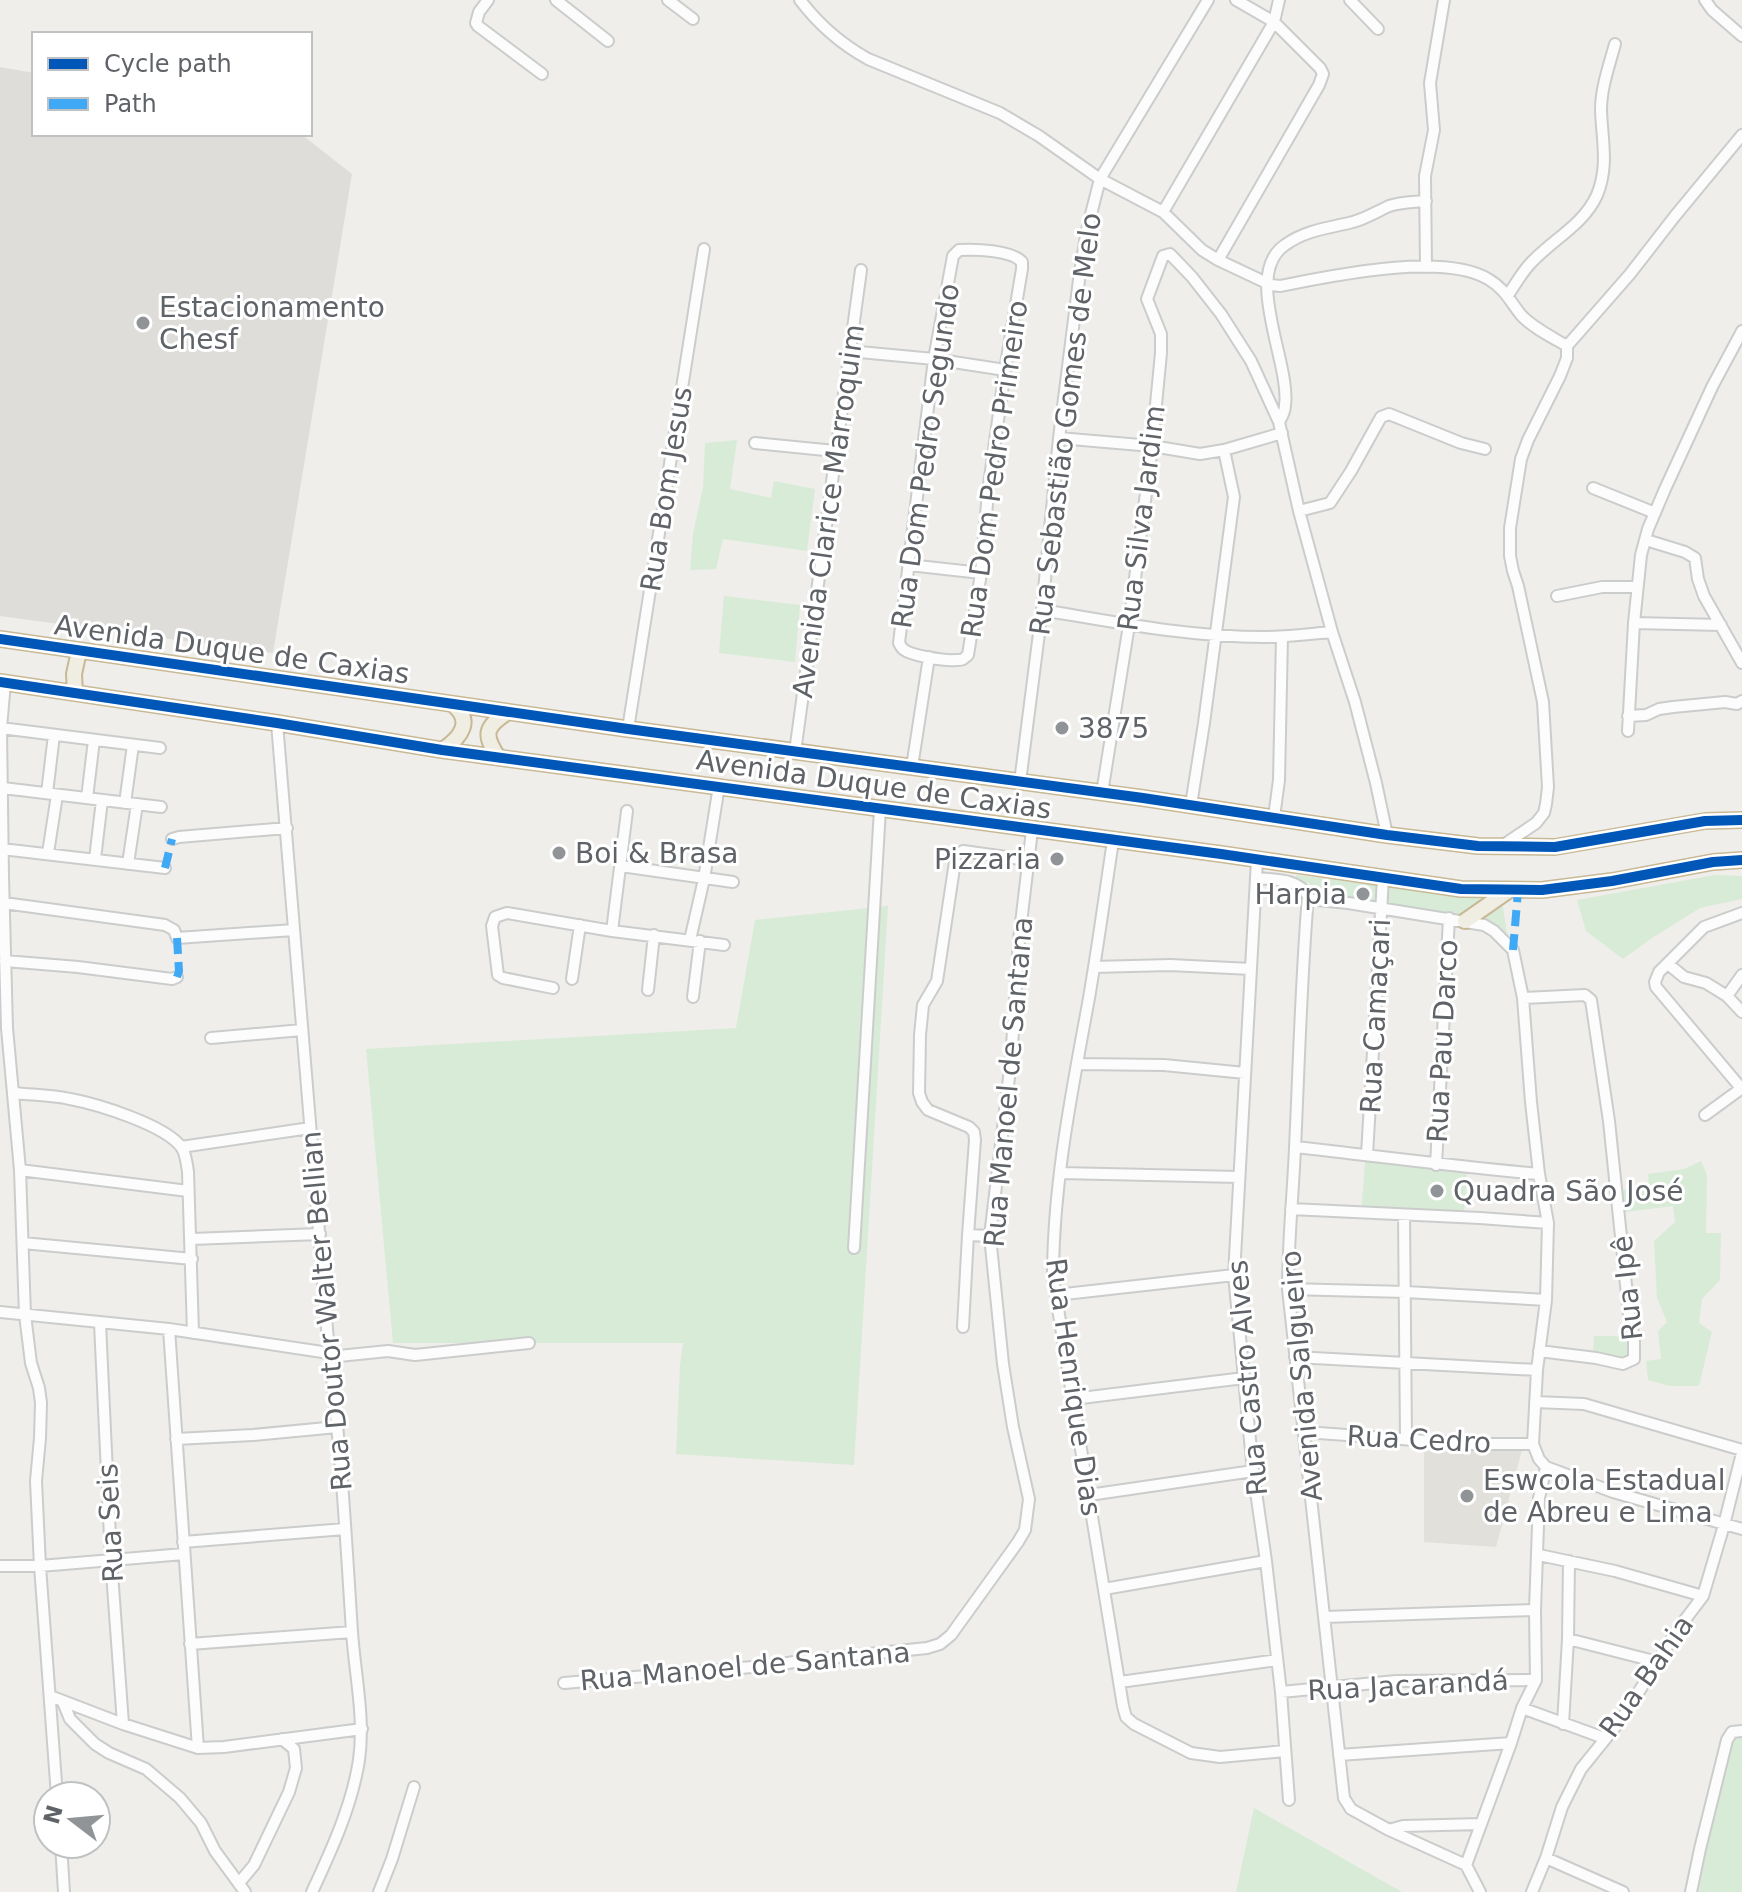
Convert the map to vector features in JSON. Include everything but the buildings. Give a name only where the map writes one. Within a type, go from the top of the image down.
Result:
[{"type":"highway","name":"Avenida Duque de Caxias","points":[[0,639],[1387,835],[1501,847],[1555,847],[1705,821],[1742,820]]},
{"type":"highway","points":[[75,693],[74,674],[79,651]]},
{"type":"highway","name":"Avenida Duque de Caxias","points":[[2,682],[442,750],[1461,889],[1508,891],[1574,887],[1713,862],[1742,860]]},
{"type":"highway","points":[[442,750],[461,734],[463,728],[462,712],[451,704]]},
{"type":"highway","points":[[498,757],[489,741],[488,732],[491,724],[508,712]]},
{"type":"highway","points":[[1465,921],[1508,891]]},
{"type":"street","points":[[488,0],[476,19],[478,26],[542,74]]},
{"type":"street","points":[[556,0],[608,41]]},
{"type":"street","points":[[668,0],[693,19]]},
{"type":"street","points":[[800,0],[847,48],[1000,113],[1100,179],[1163,212],[1202,250],[1268,284],[1280,286],[1350,274],[1426,267],[1481,275],[1500,286],[1523,316],[1567,346]]},
{"type":"street","name":"Rua Sebastião Gomes de Melo","points":[[1020,782],[1042,610],[1059,438],[1087,230],[1100,179],[1208,0]]},
{"type":"street","points":[[1218,260],[1322,80],[1323,71],[1274,22],[1236,0]]},
{"type":"street","points":[[1163,212],[1274,22],[1279,0]]},
{"type":"street","points":[[1350,0],[1378,29]]},
{"type":"street","points":[[1426,267],[1425,176],[1434,130],[1430,83],[1444,0]]},
{"type":"street","points":[[1705,0],[1712,10],[1740,30]]},
{"type":"street","points":[[1508,295],[1529,265],[1582,219],[1596,198],[1606,162],[1601,109],[1603,88],[1615,44]]},
{"type":"street","points":[[1501,847],[1536,823],[1544,813],[1548,787],[1543,702],[1510,556],[1510,528],[1521,459],[1560,376],[1567,358],[1567,346],[1630,274],[1742,135]]},
{"type":"street","points":[[1387,835],[1355,702],[1332,632],[1280,428],[1286,402],[1269,313],[1268,275],[1275,254],[1292,241],[1321,229],[1366,218],[1400,203],[1426,201]]},
{"type":"street","name":"Rua Bom Jesus","points":[[628,729],[704,249]]},
{"type":"street","name":"Rua Dom Pedro Segundo","points":[[908,651],[903,650],[899,643],[934,359],[953,256],[956,251],[963,250],[997,252],[1020,259],[1022,269]]},
{"type":"street","name":"Rua Silva Jardim","points":[[1102,793],[1129,625],[1162,343],[1147,299],[1163,256],[1170,254],[1221,314],[1251,361],[1280,428]]},
{"type":"street","name":"Rua Dom Pedro Primeiro","points":[[908,651],[957,660],[968,655],[1005,370],[1022,269]]},
{"type":"street","name":"Avenida Clarice Marroquim","points":[[795,752],[861,270]]},
{"type":"street","points":[[1628,731],[1636,587],[1641,555],[1655,513],[1712,387],[1742,331]]},
{"type":"street","points":[[849,351],[1005,370]]},
{"type":"street","points":[[1299,511],[1330,503],[1385,414],[1485,449]]},
{"type":"street","points":[[1059,438],[1152,446],[1200,454],[1224,450],[1280,428]]},
{"type":"street","points":[[755,443],[835,451]]},
{"type":"street","points":[[1191,805],[1234,497],[1224,450]]},
{"type":"street","points":[[1593,488],[1655,513]]},
{"type":"street","points":[[1646,540],[1695,558],[1704,596],[1742,663]]},
{"type":"street","points":[[909,565],[981,573]]},
{"type":"street","points":[[1557,596],[1602,587],[1636,587]]},
{"type":"street","points":[[1042,610],[1214,635],[1282,637],[1332,632]]},
{"type":"street","points":[[1634,623],[1721,625]]},
{"type":"street","points":[[1274,817],[1279,780],[1282,637]]},
{"type":"street","points":[[912,767],[929,657]]},
{"type":"street","points":[[2,682],[2,849],[7,1028],[20,1170],[25,1315],[31,1363],[41,1403],[36,1481],[56,1780]]},
{"type":"street","points":[[1628,716],[1646,715],[1673,707],[1725,702],[1737,704],[1742,701]]},
{"type":"street","name":"Rua Doutor Walter Bellian","points":[[277,723],[362,1729],[360,1757],[350,1795],[312,1892]]},
{"type":"street","points":[[1,728],[160,748]]},
{"type":"street","points":[[48,853],[54,735]]},
{"type":"street","points":[[87,798],[94,740]]},
{"type":"street","points":[[128,864],[133,745]]},
{"type":"street","points":[[693,997],[695,940],[719,786]]},
{"type":"street","points":[[3,788],[161,807]]},
{"type":"street","points":[[95,859],[102,800]]},
{"type":"street","points":[[854,1248],[880,809]]},
{"type":"street","points":[[612,931],[627,811]]},
{"type":"street","points":[[172,839],[287,828]]},
{"type":"street","name":"Rua Manoel de Santana","points":[[564,1683],[903,1652],[940,1644],[951,1635],[1025,1530],[1029,1499],[1003,1364],[990,1236],[1011,1061],[1019,940],[1032,830]]},
{"type":"street","name":"Rua Henrique Dias","points":[[1113,841],[1067,1114],[1053,1224],[1053,1278],[1123,1706],[1129,1720],[1191,1753],[1220,1757],[1285,1751]]},
{"type":"street","points":[[2,849],[165,868]]},
{"type":"street","points":[[963,1327],[975,1140],[974,1132],[969,1127],[928,1110],[919,1097],[923,1005],[937,981],[956,855],[963,851],[1028,860]]},
{"type":"street","name":"Rua Castro Alves","points":[[1257,860],[1234,1275],[1253,1471],[1281,1692],[1289,1800]]},
{"type":"street","points":[[621,866],[733,882]]},
{"type":"street","points":[[1256,878],[1295,884],[1308,893],[1308,899],[1484,925],[1513,950],[1523,998],[1539,1174],[1548,1223],[1546,1300],[1537,1370],[1533,1444],[1546,1467],[1613,1492],[1742,1529]]},
{"type":"street","name":"Rua Camaçari","points":[[1367,1155],[1383,878]]},
{"type":"street","name":"Avenida Salgueiro","points":[[1308,899],[1288,1289],[1344,1798],[1351,1809],[1389,1830]]},
{"type":"street","points":[[4,903],[165,925],[174,933],[294,930]]},
{"type":"street","points":[[553,988],[498,975],[492,921],[507,913],[612,931],[724,945]]},
{"type":"street","points":[[1705,1115],[1742,1088],[1656,987],[1656,975],[1704,927],[1742,913]]},
{"type":"street","name":"Rua Pau Darco","points":[[1436,1165],[1449,918]]},
{"type":"street","points":[[572,979],[580,925]]},
{"type":"street","points":[[648,990],[654,935]]},
{"type":"street","points":[[5,961],[172,979],[177,977]]},
{"type":"street","points":[[1668,964],[1684,977],[1706,983],[1727,996],[1742,1012]]},
{"type":"street","points":[[1094,967],[1170,965],[1251,969]]},
{"type":"street","points":[[1727,996],[1742,975]]},
{"type":"street","name":"Rua Ipê","points":[[1523,998],[1585,995],[1591,1000],[1609,1121],[1634,1338],[1634,1359],[1623,1364],[1539,1351]]},
{"type":"street","points":[[211,1038],[302,1030]]},
{"type":"street","points":[[1077,1064],[1164,1065],[1245,1073]]},
{"type":"street","points":[[14,1093],[67,1098],[98,1106],[145,1123],[181,1147],[188,1172],[193,1333]]},
{"type":"street","points":[[181,1147],[310,1128]]},
{"type":"street","points":[[1295,1147],[1539,1174]]},
{"type":"street","points":[[20,1170],[188,1191]]},
{"type":"street","points":[[1060,1173],[1239,1177]]},
{"type":"street","points":[[1291,1209],[1548,1223]]},
{"type":"street","points":[[1404,1215],[1406,1438]]},
{"type":"street","points":[[192,1239],[320,1234]]},
{"type":"street","points":[[968,1235],[990,1236]]},
{"type":"street","points":[[23,1243],[192,1259]]},
{"type":"street","points":[[1056,1295],[1234,1275]]},
{"type":"street","points":[[1288,1289],[1546,1300]]},
{"type":"street","points":[[0,1312],[169,1329],[329,1355],[388,1351],[415,1355],[529,1343]]},
{"type":"street","name":"Rua Seis","points":[[100,1323],[111,1559],[123,1724]]},
{"type":"street","points":[[169,1329],[198,1748]]},
{"type":"street","points":[[1295,1357],[1537,1370]]},
{"type":"street","points":[[1073,1399],[1244,1378]]},
{"type":"street","points":[[1535,1402],[1584,1404],[1742,1452]]},
{"type":"street","points":[[176,1439],[337,1427]]},
{"type":"street","name":"Rua Cedro","points":[[1305,1432],[1469,1444],[1533,1444]]},
{"type":"street","name":"Rua Bahia","points":[[1532,1892],[1562,1807],[1576,1778],[1623,1717],[1678,1629],[1703,1596],[1742,1452]]},
{"type":"street","points":[[1466,1865],[1522,1708],[1536,1680],[1539,1498],[1546,1467]]},
{"type":"street","points":[[1089,1495],[1253,1471]]},
{"type":"street","points":[[0,1566],[40,1566],[111,1559],[345,1529]]},
{"type":"street","points":[[1539,1555],[1615,1571],[1703,1596]]},
{"type":"street","points":[[1104,1589],[1266,1561]]},
{"type":"street","points":[[1563,1724],[1569,1561]]},
{"type":"street","points":[[1324,1617],[1535,1610]]},
{"type":"street","points":[[190,1644],[352,1632]]},
{"type":"street","points":[[1568,1639],[1658,1662]]},
{"type":"street","points":[[1120,1682],[1277,1660]]},
{"type":"street","name":"Rua Jacarandá","points":[[1281,1692],[1396,1681],[1536,1680]]},
{"type":"street","points":[[50,1696],[198,1748],[362,1729]]},
{"type":"street","points":[[63,1702],[70,1719],[95,1744],[146,1769],[180,1798],[201,1823],[215,1851],[242,1888],[289,1792],[296,1768],[294,1749],[282,1739]]},
{"type":"street","points":[[1522,1708],[1604,1738]]},
{"type":"street","points":[[1691,1892],[1725,1748],[1737,1732]]},
{"type":"street","points":[[1339,1755],[1511,1743]]},
{"type":"street","points":[[379,1892],[414,1787]]},
{"type":"street","points":[[1389,1830],[1403,1826],[1481,1824]]},
{"type":"street","points":[[1389,1830],[1466,1865],[1480,1892]]},
{"type":"street","points":[[1546,1858],[1623,1892]]},
{"type":"street","points":[[62,1860],[64,1892]]},
{"type":"shaded area","points":[[0,67],[32,73],[32,136],[304,136],[352,174],[273,653],[0,616]]},
{"type":"shaded area","name":"Eswcola Estadual de Abreu e Lima","points":[[1424,1445],[1522,1450],[1496,1547],[1424,1542]]},
{"type":"green space","points":[[737,440],[730,489],[771,498],[774,481],[815,489],[807,551],[723,539],[716,569],[690,570],[693,534],[703,487],[705,443]]},
{"type":"green space","points":[[724,596],[800,605],[795,662],[719,653]]},
{"type":"green space","points":[[1296,875],[1502,901],[1508,940],[1486,923],[1383,903],[1312,894],[1309,883],[1296,880]]},
{"type":"green space","points":[[1715,875],[1742,876],[1742,899],[1700,908],[1623,959],[1586,931],[1577,900]]},
{"type":"green space","points":[[888,906],[854,1465],[676,1454],[683,1343],[393,1343],[366,1049],[736,1028],[755,920]]},
{"type":"green space","points":[[1366,1151],[1418,1166],[1467,1173],[1464,1211],[1418,1209],[1417,1214],[1361,1214]]},
{"type":"green space","points":[[1701,1161],[1707,1175],[1706,1233],[1721,1233],[1720,1280],[1702,1299],[1699,1323],[1712,1332],[1699,1386],[1670,1386],[1648,1380],[1646,1361],[1661,1359],[1658,1331],[1667,1322],[1657,1298],[1654,1241],[1675,1222],[1673,1206],[1625,1212],[1622,1190],[1649,1187],[1648,1174],[1684,1169]]},
{"type":"green space","points":[[1594,1336],[1628,1336],[1629,1355],[1623,1360],[1593,1355]]},
{"type":"green space","points":[[1731,1734],[1742,1736],[1742,1892],[1698,1892]]},
{"type":"green space","points":[[1254,1808],[1402,1892],[1236,1892]]},
{"type":"marked path","points":[[165,868],[172,839]]},
{"type":"marked path","points":[[1513,950],[1518,891]]},
{"type":"marked path","points":[[177,938],[177,977]]},
{"type":"cycle path","points":[[0,639],[1478,846],[1555,847],[1705,821],[1742,820]]},
{"type":"cycle path","points":[[0,682],[442,750],[1461,889],[1542,890],[1742,860]]},
{"type":"place","name":"Estacionamento Chesf","points":[[143,323]]},
{"type":"place","name":"3875","points":[[1062,728]]},
{"type":"place","name":"Boi & Brasa","points":[[559,853]]},
{"type":"place","name":"Pizzaria","points":[[1057,859]]},
{"type":"place","name":"Harpia","points":[[1363,894]]},
{"type":"place","name":"Quadra São José","points":[[1437,1191]]},
{"type":"place","name":"Eswcola Estadual de Abreu e Lima","points":[[1467,1496]]}]
